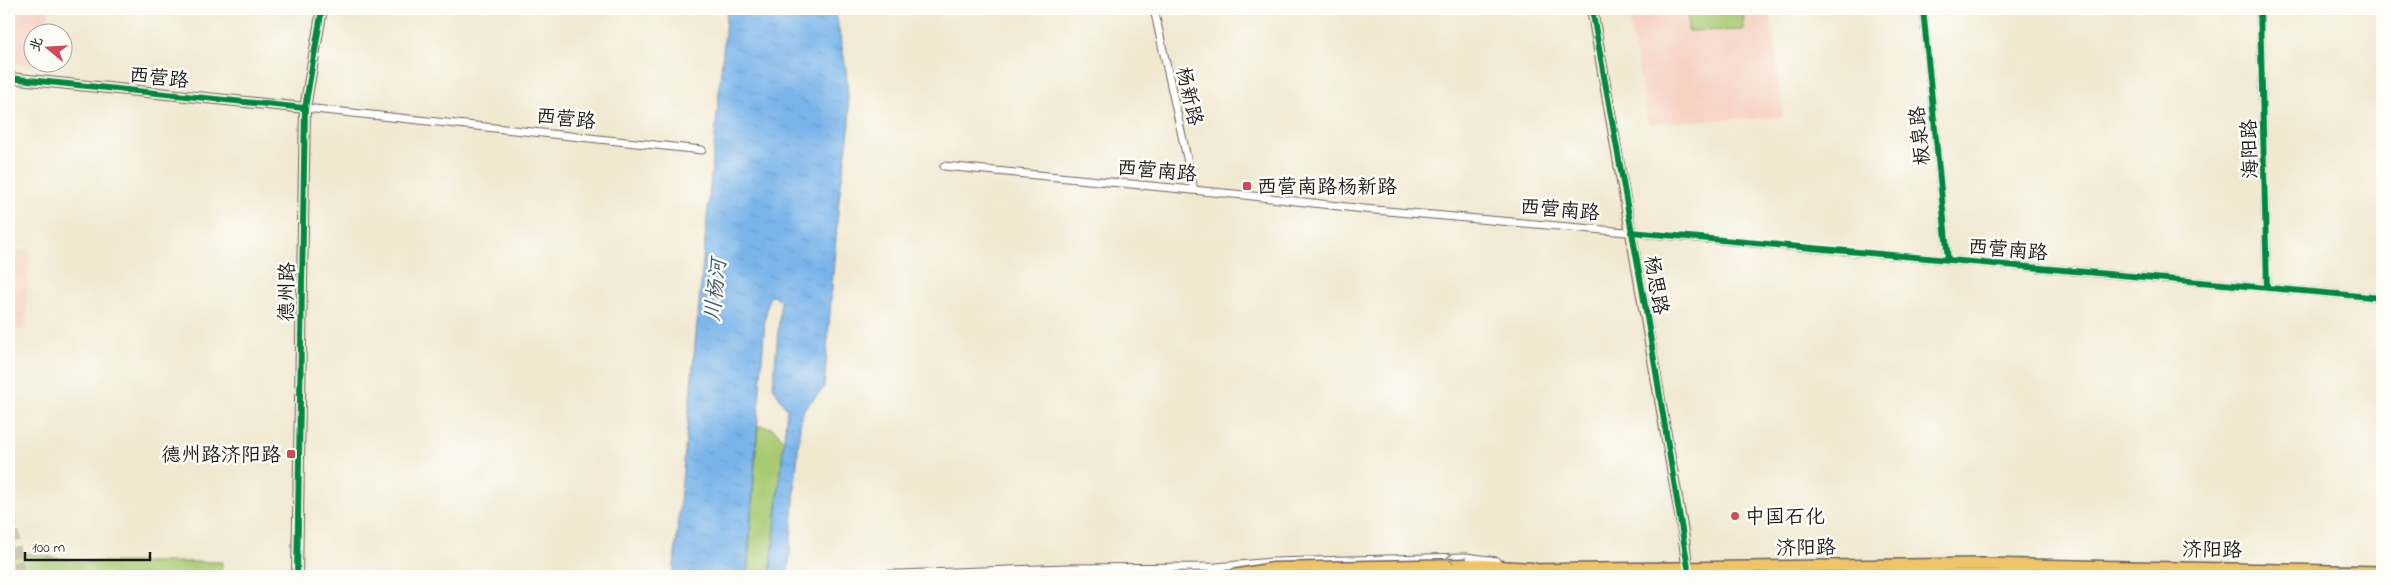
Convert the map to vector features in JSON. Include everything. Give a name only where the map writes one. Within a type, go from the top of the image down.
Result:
[{"type":"highway","points":[[1232,576],[1274,570],[1467,565],[1533,569]]},
{"type":"highway","points":[[1892,576],[2065,576]]},
{"type":"main road","name":"济阳路","points":[[1232,576],[1533,569],[1689,573],[1980,564],[2382,572]]},
{"type":"street","name":"德州路","points":[[297,576],[305,108],[322,9]]},
{"type":"street","name":"杨新路","points":[[1154,9],[1194,190]]},
{"type":"street","name":"杨思路","points":[[1592,9],[1689,573]]},
{"type":"street","name":"板泉路","points":[[1923,9],[1948,260]]},
{"type":"street","name":"海阳路","points":[[2260,9],[2268,288]]},
{"type":"street","name":"西营路","points":[[9,78],[702,150]]},
{"type":"street","name":"西营南路","points":[[944,166],[1194,190],[1364,209],[2382,298]]},
{"type":"street","points":[[842,576],[1058,569],[1216,567],[1272,562],[1466,558],[1533,569]]},
{"type":"shaded area","points":[[9,9],[49,9],[47,22],[22,22],[22,64],[9,63]]},
{"type":"shaded area","points":[[1628,9],[1770,9],[1783,117],[1648,123]]},
{"type":"shaded area","points":[[30,248],[25,330],[9,329],[9,253]]},
{"type":"green space","points":[[1688,9],[1743,9],[1744,30],[1688,31]]},
{"type":"green space","points":[[758,426],[774,429],[784,442],[770,576],[747,576]]},
{"type":"green space","points":[[9,551],[83,562],[222,562],[221,576],[9,576]]},
{"type":"water","name":"川杨河","points":[[727,9],[835,9],[846,69],[850,124],[839,199],[824,388],[804,409],[800,425],[788,576],[770,576],[787,409],[773,387],[781,300],[773,296],[769,297],[765,318],[747,576],[673,576]]},
{"type":"tunnel","points":[[9,502],[20,576]]},
{"type":"cycle path","points":[[297,576],[305,108],[322,9]]},
{"type":"cycle path","points":[[1592,9],[1646,311],[1688,567]]},
{"type":"cycle path","points":[[1923,9],[1948,260]]},
{"type":"cycle path","points":[[2260,9],[2267,288]]},
{"type":"cycle path","points":[[9,78],[305,108]]},
{"type":"cycle path","points":[[1631,232],[2382,298]]},
{"type":"place","name":"西营南路杨新路","points":[[1247,186]]},
{"type":"place","name":"德州路济阳路","points":[[291,454]]},
{"type":"place","name":"中国石化","points":[[1735,516]]}]
